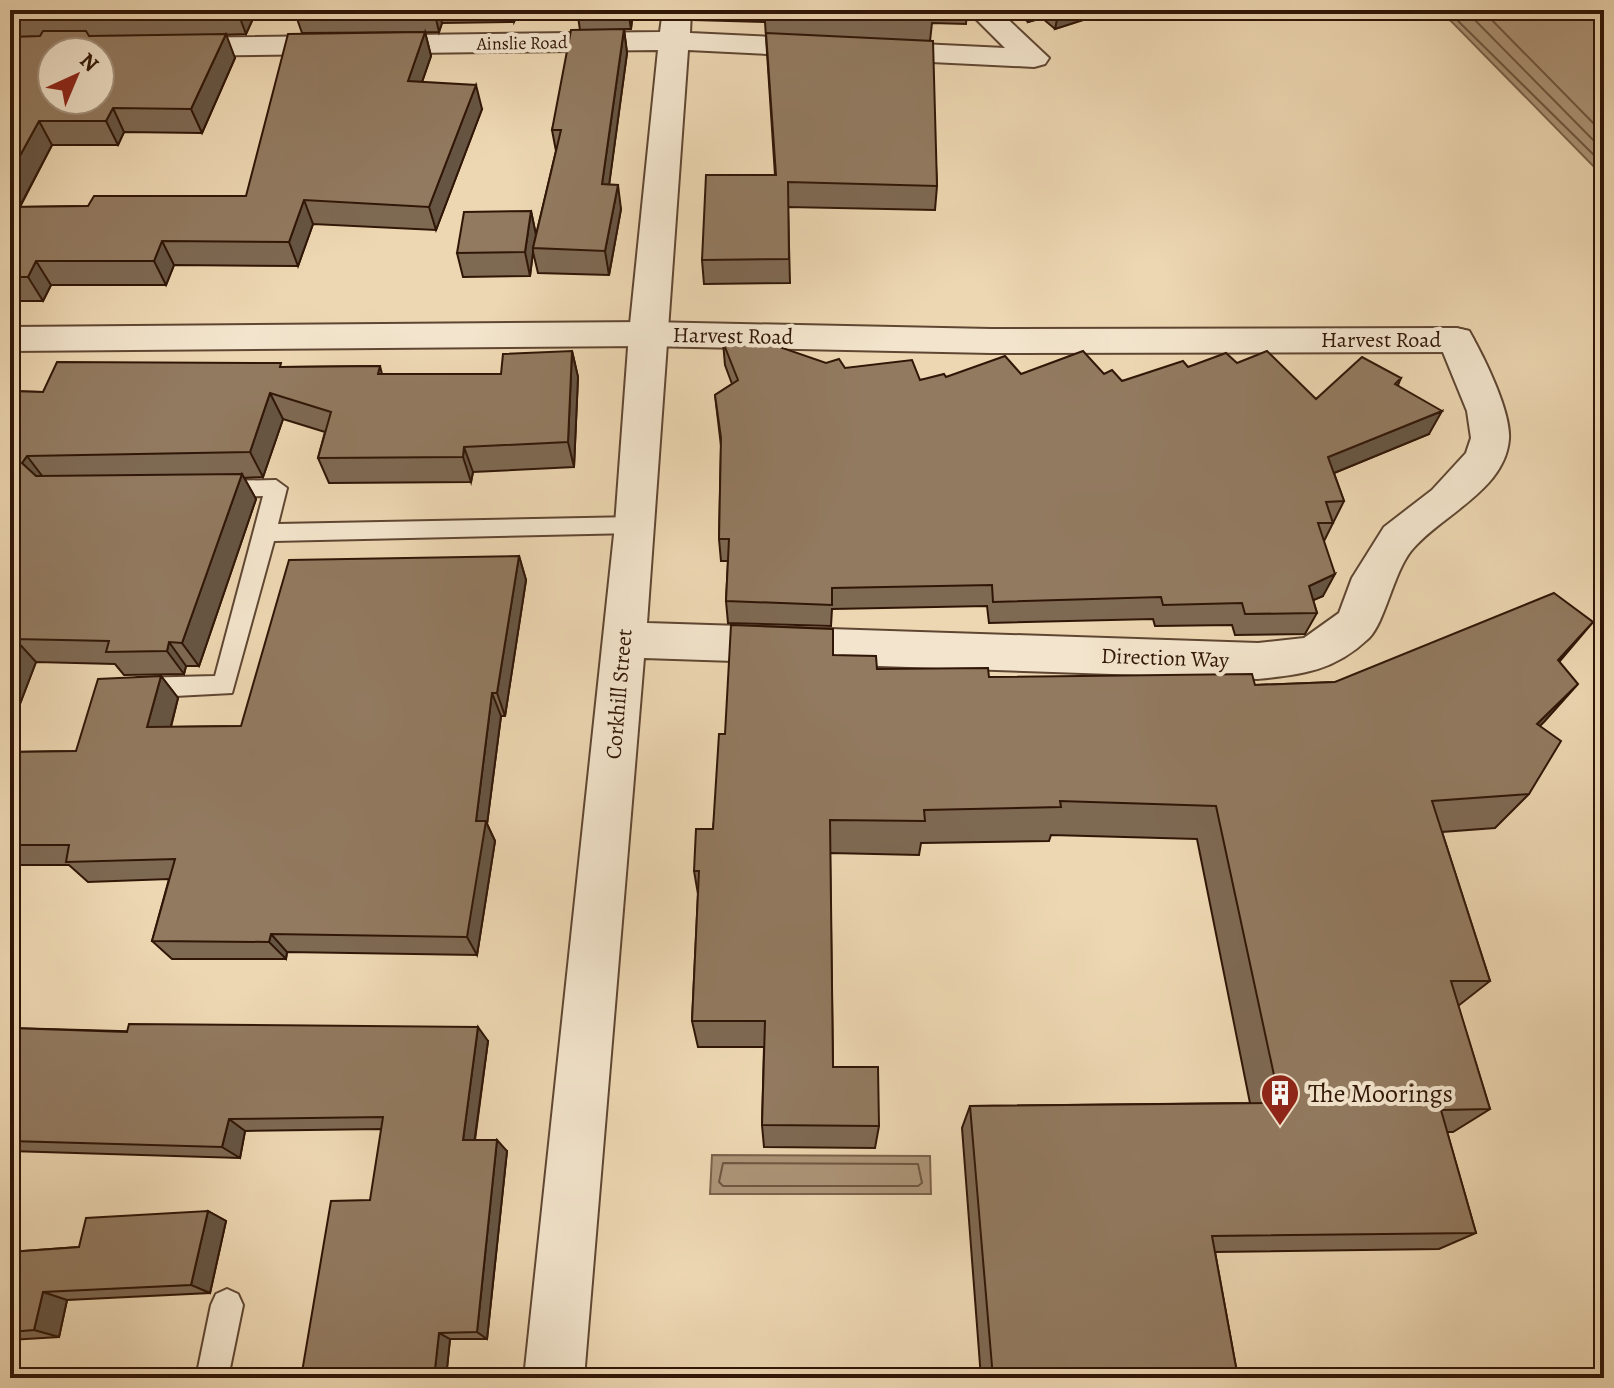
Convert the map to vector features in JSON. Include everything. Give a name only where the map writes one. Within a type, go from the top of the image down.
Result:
[{"type":"street","name":"Ainslie Road","points":[[136,48],[675,25],[1034,58],[981,10]]},
{"type":"street","name":"Corkhill Street","points":[[554,1378],[635,525],[647,334],[675,25]]},
{"type":"street","name":"Harvest Road","points":[[10,339],[647,334],[991,341],[1456,340]]},
{"type":"street","name":"Direction Way","points":[[624,640],[1258,661],[1313,655],[1356,624],[1373,578],[1398,538],[1446,501],[1484,459],[1490,438],[1486,411],[1456,340]]},
{"type":"lane","points":[[116,688],[224,686],[276,488],[197,489]]},
{"type":"lane","points":[[265,533],[635,525]]},
{"type":"lane","points":[[212,1378],[227,1305]]},
{"type":"water","points":[[1431,10],[1604,10],[1604,177],[1451,21]]},
{"type":"water","points":[[712,1155],[930,1156],[931,1194],[710,1194]]},
{"type":"building","points":[[10,10],[237,10],[10,14]]},
{"type":"building","points":[[765,10],[932,10],[932,20],[765,13]]},
{"type":"building","points":[[624,29],[602,184],[618,185],[605,251],[533,248],[561,130],[552,130],[571,30]]},
{"type":"building","points":[[43,31],[86,31],[89,36],[40,36]]},
{"type":"building","points":[[425,32],[408,81],[476,85],[429,207],[304,200],[289,242],[162,241],[154,261],[36,261],[28,277],[10,277],[10,207],[88,206],[94,196],[246,196],[288,34]]},
{"type":"building","points":[[766,33],[933,41],[937,186],[788,182],[789,259],[702,260],[706,175],[776,175]]},
{"type":"building","points":[[226,34],[191,109],[116,108],[116,36],[89,36]]},
{"type":"building","points":[[36,36],[36,116],[109,116],[106,121],[39,121],[10,174],[10,37]]},
{"type":"building","points":[[531,211],[525,252],[457,253],[464,212]]},
{"type":"building","points":[[762,341],[826,363],[839,359],[845,368],[912,360],[920,380],[944,374],[946,377],[1005,356],[1021,374],[1083,351],[1104,374],[1112,370],[1122,381],[1183,361],[1188,367],[1226,353],[1237,363],[1267,351],[1316,399],[1362,357],[1401,378],[1395,384],[1442,411],[1328,457],[1344,501],[1326,502],[1333,523],[1318,523],[1335,574],[1309,586],[1317,613],[1245,614],[1242,603],[1163,605],[1161,597],[993,602],[992,585],[832,588],[832,605],[726,601],[729,539],[719,539],[721,438],[715,395],[738,380],[723,342]]},
{"type":"building","points":[[572,351],[568,442],[464,447],[463,457],[318,458],[331,412],[270,393],[250,452],[27,456],[22,463],[36,476],[242,474],[182,643],[169,642],[167,651],[106,652],[109,641],[15,639],[10,652],[10,391],[43,392],[57,362],[281,363],[280,367],[380,366],[378,374],[501,374],[503,354]]},
{"type":"building","points":[[519,556],[497,693],[492,693],[476,821],[486,821],[467,937],[271,934],[269,942],[152,941],[175,859],[66,862],[69,845],[10,845],[10,752],[76,751],[98,679],[161,676],[147,727],[241,726],[289,560]]},
{"type":"building","points":[[1554,593],[1593,622],[1558,660],[1578,684],[1537,724],[1561,741],[1529,794],[1432,801],[1490,981],[1451,981],[1490,1109],[1441,1110],[1476,1233],[1212,1236],[1238,1378],[993,1378],[970,1106],[1280,1103],[1216,806],[1060,801],[1061,807],[924,810],[925,821],[830,820],[833,1067],[878,1067],[879,1126],[762,1125],[765,1021],[692,1021],[699,871],[694,871],[696,829],[713,829],[719,734],[725,734],[731,625],[833,629],[833,655],[876,656],[877,669],[988,668],[989,677],[1252,674],[1255,685],[1335,682]]},
{"type":"building","points":[[129,1024],[478,1027],[463,1140],[497,1140],[477,1332],[439,1333],[434,1378],[301,1378],[331,1201],[370,1200],[383,1117],[229,1119],[222,1147],[10,1141],[10,1028],[127,1032]]},
{"type":"building","points":[[208,1211],[191,1285],[43,1292],[34,1330],[10,1332],[10,1252],[79,1247],[86,1218]]},
{"type":"place","name":"The Moorings","points":[[1280,1127]]}]
